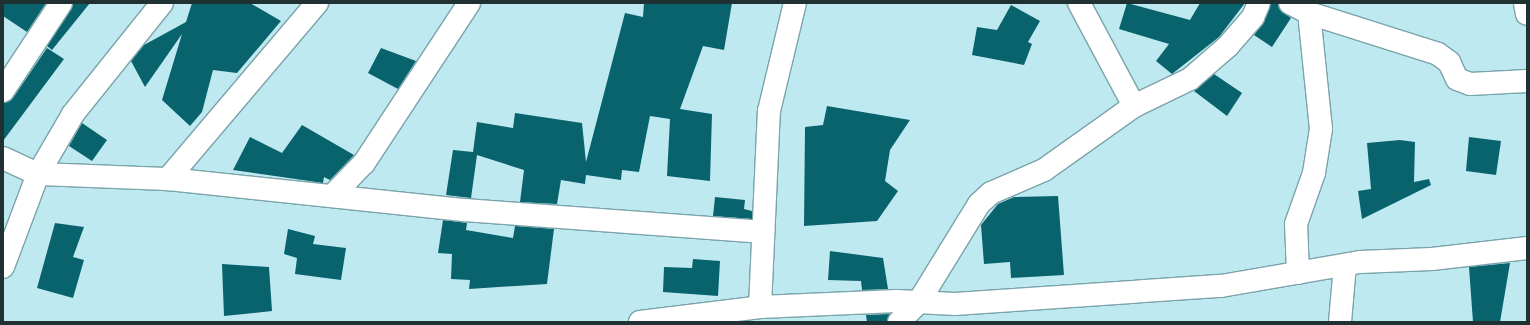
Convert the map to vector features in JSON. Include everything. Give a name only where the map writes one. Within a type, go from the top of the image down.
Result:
[{"type":"street","points":[[3,91],[61,3]]},
{"type":"street","points":[[3,267],[38,174],[73,114],[162,3]]},
{"type":"street","points":[[168,179],[318,3]]},
{"type":"street","points":[[332,196],[364,163],[469,3]]},
{"type":"street","points":[[746,313],[763,232],[770,111],[795,3]]},
{"type":"street","points":[[1079,3],[1134,106]]},
{"type":"street","points":[[899,322],[917,312],[979,204],[991,193],[1044,170],[1134,106],[1190,79],[1228,46],[1253,17],[1259,3]]},
{"type":"street","points":[[1290,3],[1309,13],[1438,54],[1449,62],[1457,79],[1470,84],[1527,82]]},
{"type":"street","points":[[1525,3],[1527,14]]},
{"type":"street","points":[[1298,273],[1296,224],[1314,173],[1320,129],[1309,13]]},
{"type":"street","points":[[3,158],[38,174],[168,179],[332,196],[763,232]]},
{"type":"street","points":[[640,322],[746,313],[917,312],[955,304],[1221,286],[1345,265],[1527,248]]},
{"type":"street","points":[[1340,322],[1345,265]]},
{"type":"building","points":[[3,3],[46,3],[27,32],[3,16]]},
{"type":"building","points":[[73,3],[90,3],[52,50],[47,46]]},
{"type":"building","points":[[192,3],[250,3],[281,21],[237,73],[213,70],[202,112],[190,126],[162,100],[182,34],[145,87],[131,61],[144,45],[186,22]]},
{"type":"building","points":[[644,3],[732,3],[724,50],[703,46],[680,109],[712,114],[710,181],[667,176],[670,119],[650,116],[639,172],[622,170],[621,180],[586,175],[585,184],[561,180],[557,204],[520,202],[524,170],[477,155],[471,198],[446,195],[453,150],[473,152],[477,122],[513,128],[515,113],[582,123],[586,162],[625,13],[643,17]]},
{"type":"building","points":[[1127,3],[1190,20],[1200,3],[1245,3],[1219,37],[1172,74],[1156,61],[1169,44],[1119,29]]},
{"type":"building","points":[[1271,3],[1278,3],[1280,10],[1291,18],[1272,47],[1254,35],[1264,22]]},
{"type":"building","points":[[1011,5],[1040,21],[1028,42],[1032,44],[1024,65],[972,55],[977,27],[997,30]]},
{"type":"building","points":[[47,48],[64,59],[3,141],[3,103],[13,98]]},
{"type":"building","points":[[381,48],[416,61],[398,89],[368,73]]},
{"type":"building","points":[[1214,74],[1242,93],[1227,116],[1194,91]]},
{"type":"building","points":[[827,106],[910,120],[890,150],[885,181],[898,191],[877,221],[804,226],[805,127],[823,125]]},
{"type":"building","points":[[82,123],[107,140],[92,161],[69,146]]},
{"type":"building","points":[[302,125],[354,155],[330,180],[324,177],[323,183],[233,170],[250,137],[282,153]]},
{"type":"building","points":[[1469,137],[1501,141],[1496,175],[1466,171]]},
{"type":"building","points":[[1400,140],[1415,142],[1414,182],[1429,179],[1431,185],[1362,219],[1358,191],[1371,189],[1367,143]]},
{"type":"building","points":[[1058,196],[1064,275],[1011,278],[1010,262],[984,264],[981,225],[998,204],[1014,197]]},
{"type":"building","points":[[715,197],[745,200],[744,209],[752,211],[752,219],[713,216]]},
{"type":"building","points":[[443,220],[467,223],[466,230],[513,238],[515,226],[554,229],[547,284],[469,289],[470,280],[451,279],[452,254],[438,253]]},
{"type":"building","points":[[55,223],[84,227],[73,257],[84,260],[73,298],[37,288]]},
{"type":"building","points":[[288,229],[315,236],[313,244],[346,248],[341,280],[295,274],[297,258],[284,254]]},
{"type":"building","points":[[830,251],[883,258],[888,289],[862,290],[861,281],[828,280]]},
{"type":"building","points":[[693,259],[720,261],[718,296],[663,292],[664,267],[692,268]]},
{"type":"building","points":[[1510,263],[1500,322],[1473,322],[1469,267]]},
{"type":"building","points":[[222,264],[269,267],[272,311],[224,316]]},
{"type":"building","points":[[890,314],[887,322],[867,322],[866,315]]}]
